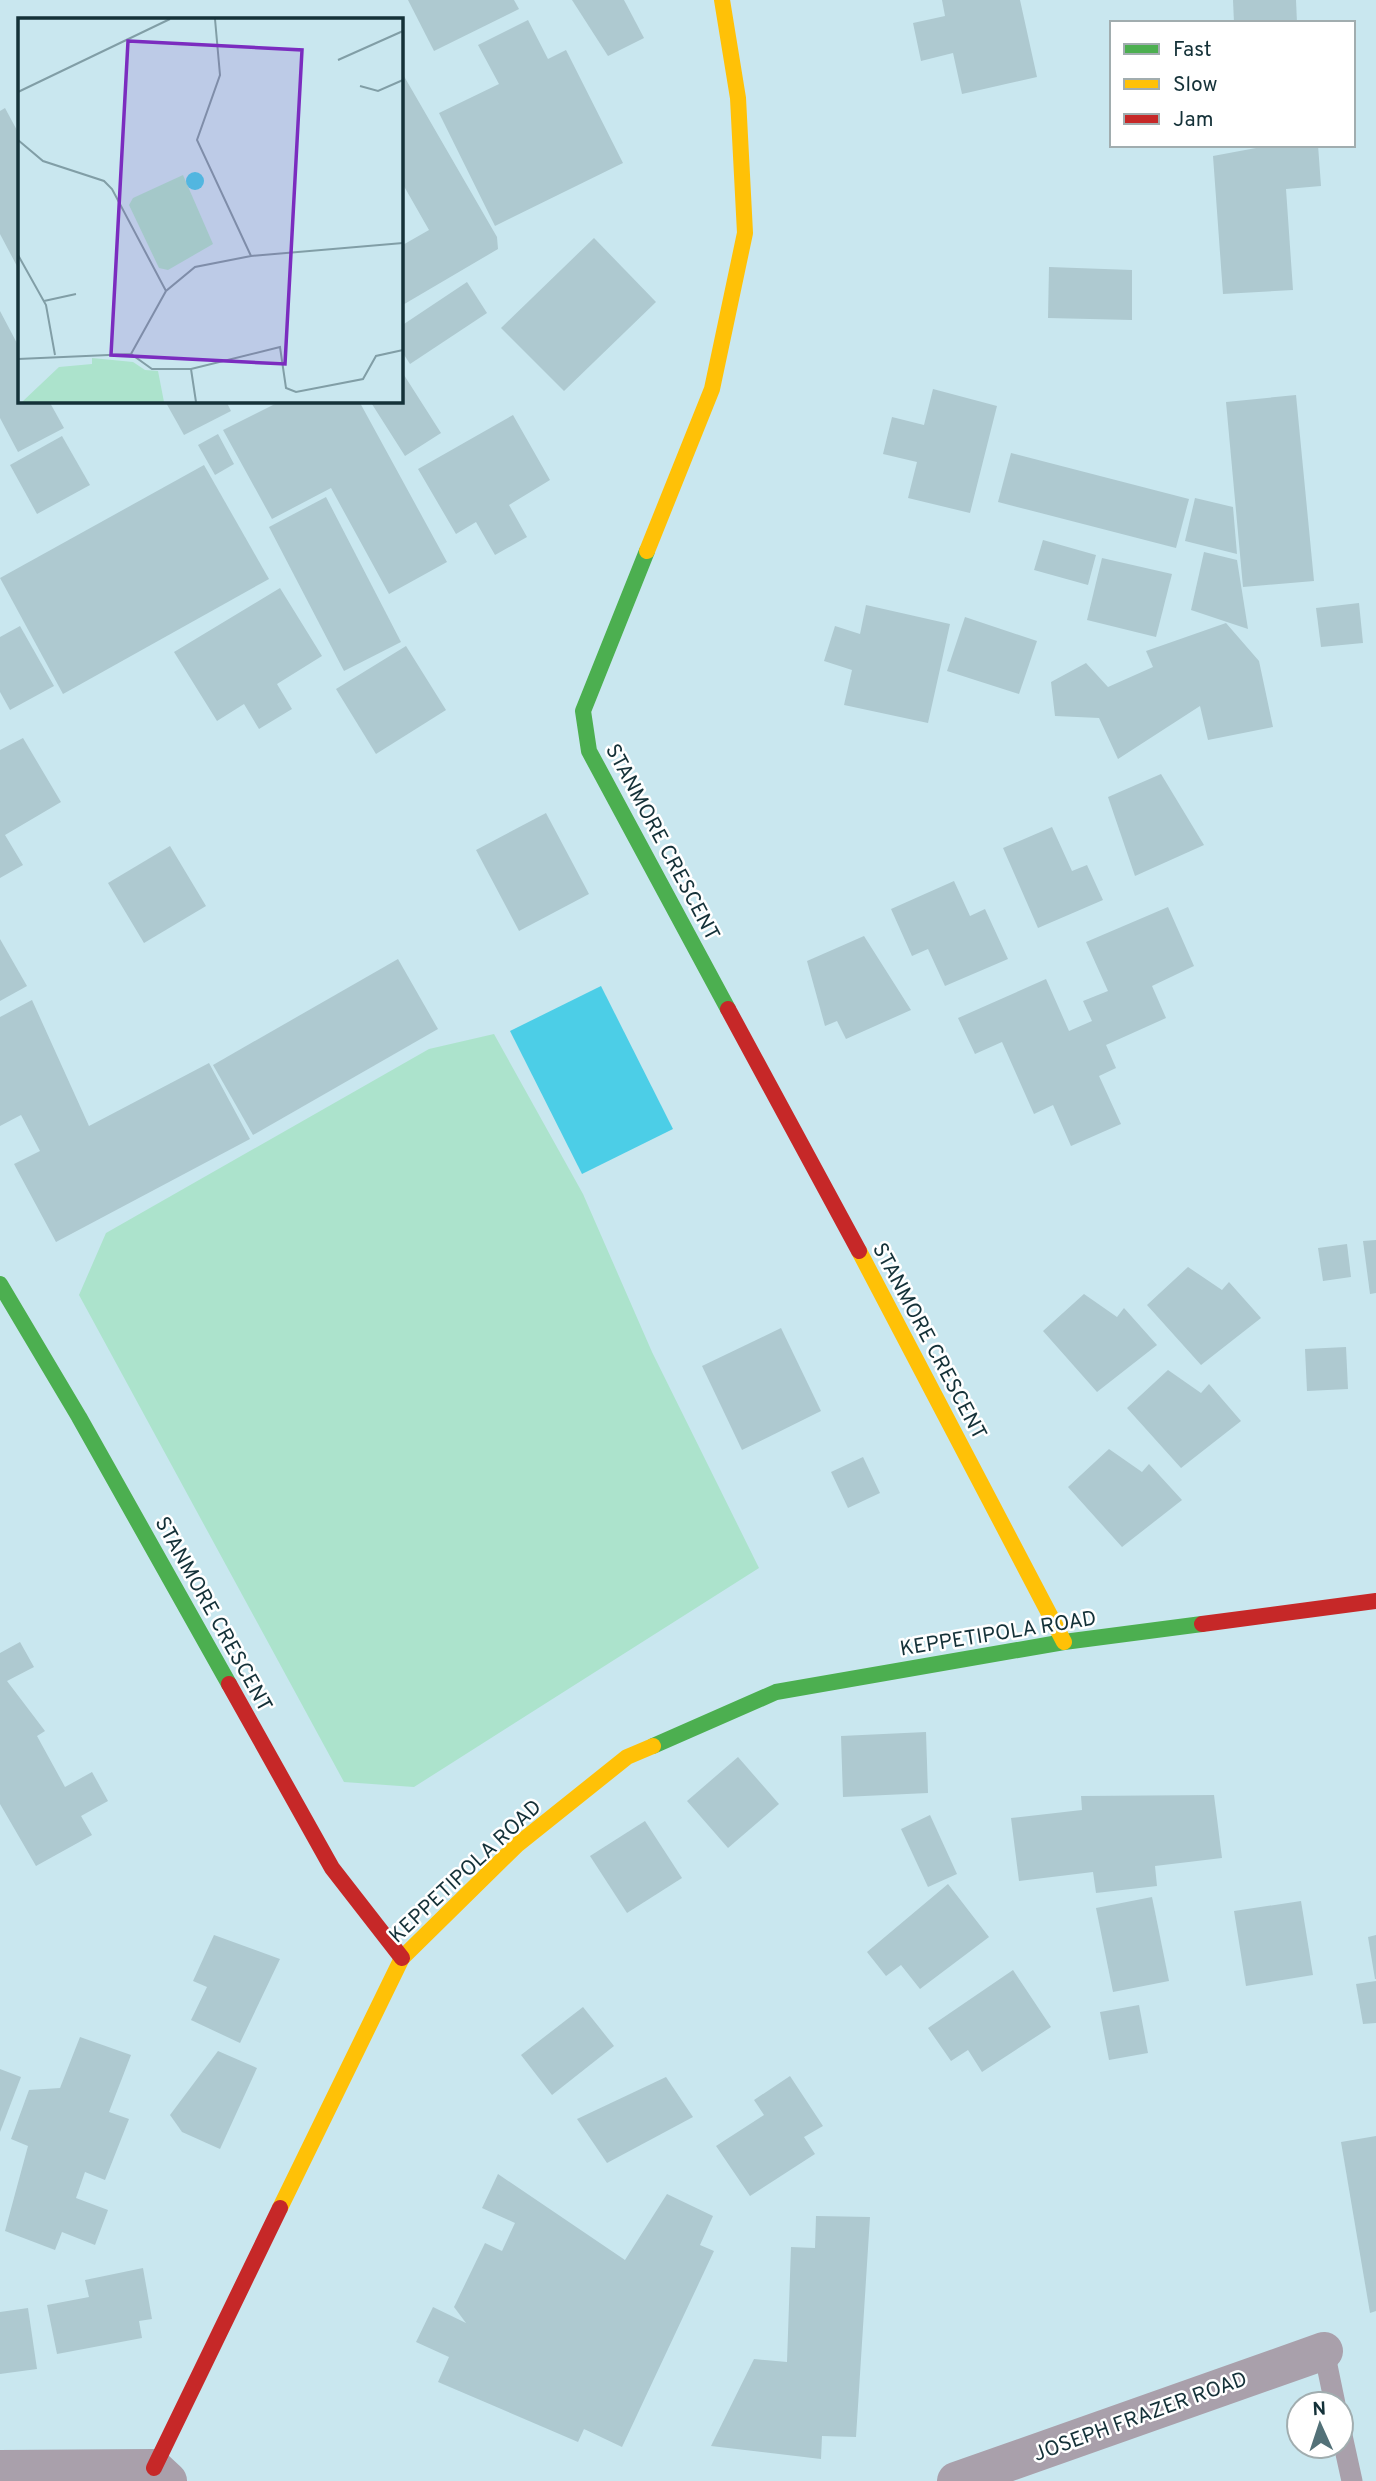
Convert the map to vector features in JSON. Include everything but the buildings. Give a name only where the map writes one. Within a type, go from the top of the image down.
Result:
[{"type":"street","name":"STANMORE CRESCENT","points":[[722,0],[738,99],[745,233],[712,389],[583,712],[589,751],[915,1356],[1064,1642]]},
{"type":"street","name":"STANMORE CRESCENT","points":[[0,1284],[79,1417],[332,1868],[402,1958]]},
{"type":"street","name":"KEPPETIPOLA ROAD","points":[[161,2474],[402,1958],[517,1845],[627,1757],[776,1692],[1064,1642],[1376,1601]]},
{"type":"street","name":"JOSEPH FRAZER ROAD","points":[[956,2481],[1324,2351]]},
{"type":"street","points":[[0,2469],[161,2474]]},
{"type":"lane","points":[[1324,2351],[1332,2390]]},
{"type":"lane","points":[[1347,2460],[1352,2481]]},
{"type":"green space","points":[[494,1034],[583,1194],[652,1352],[759,1568],[414,1787],[344,1782],[79,1295],[106,1233],[429,1049]]},
{"type":"water","points":[[601,986],[673,1129],[582,1174],[510,1031]]},
{"type":"traffic: fast","points":[[647,551],[583,711],[589,751],[728,1009]]},
{"type":"traffic: fast","points":[[0,1284],[79,1417],[229,1684]]},
{"type":"traffic: fast","points":[[653,1746],[776,1692],[1064,1642],[1202,1624]]},
{"type":"traffic: slow","points":[[647,551],[712,389],[745,233],[738,98],[722,0]]},
{"type":"traffic: slow","points":[[859,1251],[1064,1642]]},
{"type":"traffic: slow","points":[[280,2208],[402,1958],[517,1845],[627,1757],[653,1746]]},
{"type":"traffic: jam","points":[[728,1009],[859,1251]]},
{"type":"traffic: jam","points":[[1202,1624],[1376,1601]]},
{"type":"traffic: jam","points":[[229,1684],[332,1868],[402,1958]]},
{"type":"traffic: jam","points":[[154,2468],[280,2208]]}]
